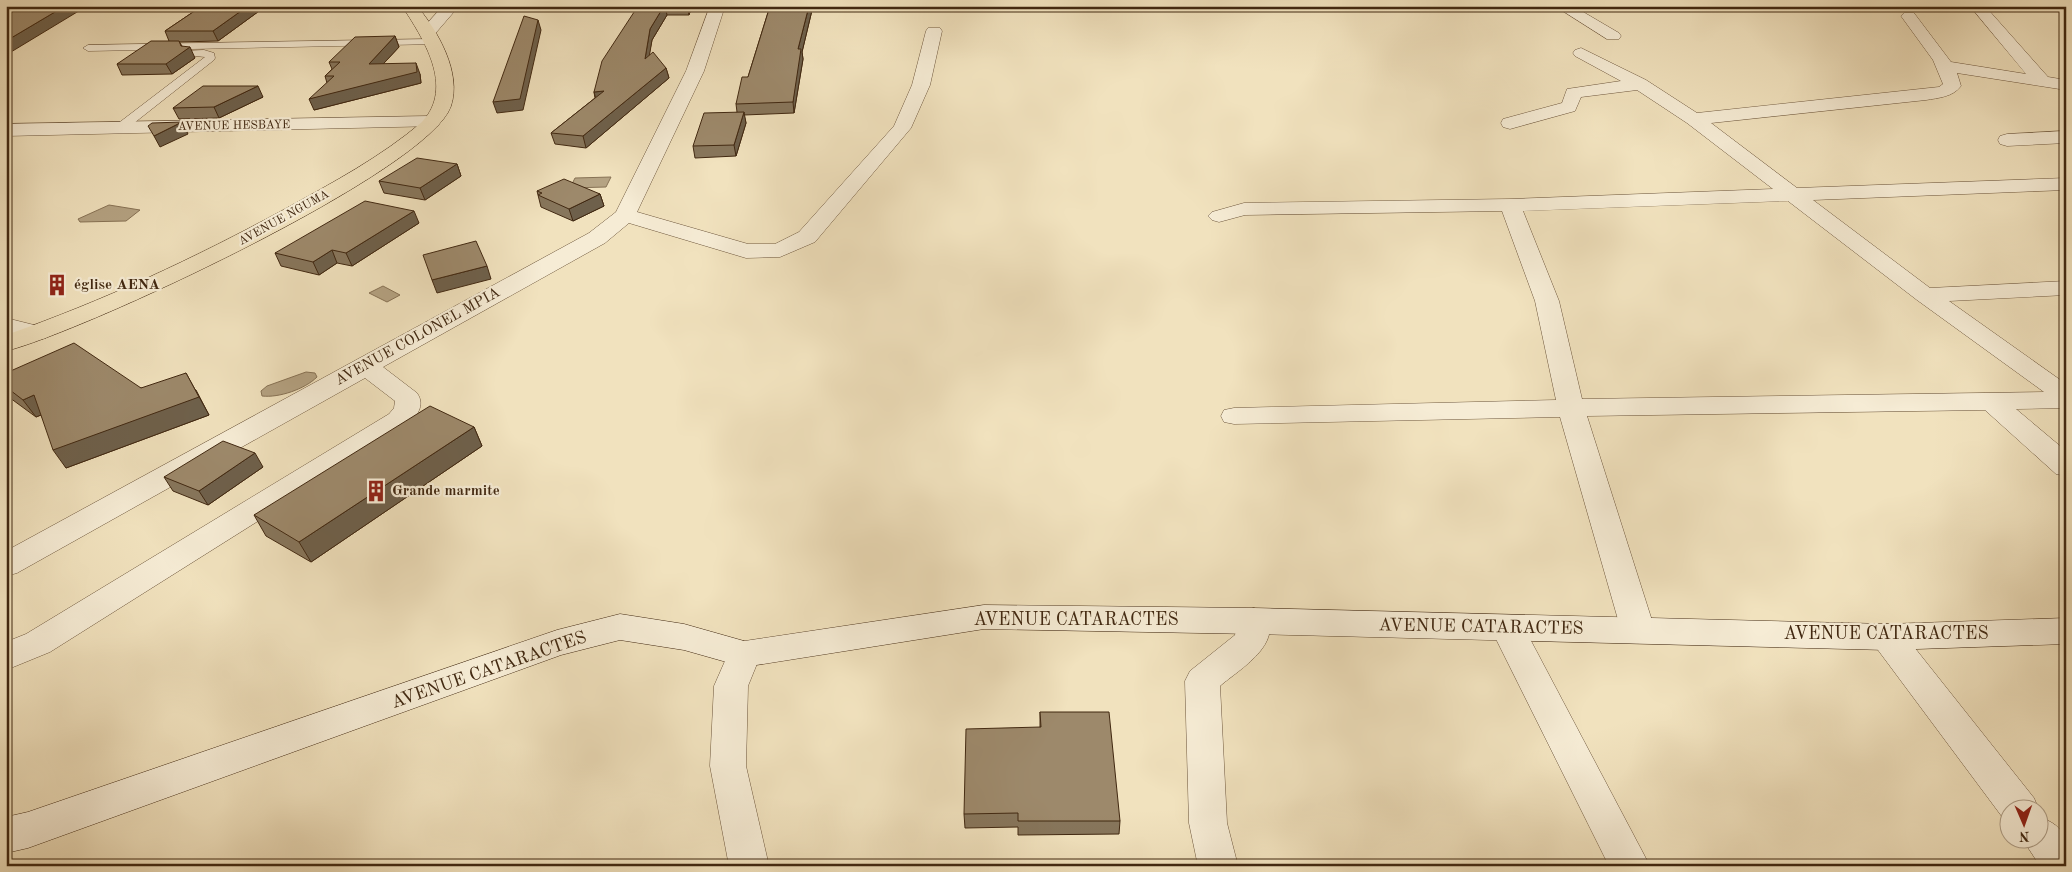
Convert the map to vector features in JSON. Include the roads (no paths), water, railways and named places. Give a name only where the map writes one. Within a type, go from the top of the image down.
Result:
[{"type":"main road","name":"AVENUE NGUMA","points":[[6,344],[37,333],[202,262],[250,237],[338,188],[380,162],[431,122],[442,108],[445,99],[443,73],[431,37],[417,14],[409,6]]},
{"type":"street","points":[[431,37],[452,6]]},
{"type":"street","name":"AVENUE COLONEL MPIA","points":[[6,565],[597,238],[625,215],[696,71],[718,6]]},
{"type":"street","points":[[1562,6],[1613,36]]},
{"type":"street","points":[[1977,6],[2042,80]]},
{"type":"street","points":[[1694,119],[1926,95],[1945,91],[1952,86],[1952,81],[1944,66],[1909,16]]},
{"type":"street","points":[[625,215],[746,251],[780,250],[808,237],[902,128],[921,85],[934,30]]},
{"type":"street","points":[[1581,54],[1640,84],[1694,119],[1925,295],[2066,396]]},
{"type":"street","points":[[1944,66],[2066,84]]},
{"type":"street","points":[[1510,123],[1569,106],[1573,93],[1576,92],[1640,84]]},
{"type":"street","name":"AVENUE HESBAYE","points":[[6,130],[431,122]]},
{"type":"street","points":[[2007,140],[2066,137]]},
{"type":"street","points":[[1219,216],[1244,209],[1510,205],[2066,184]]},
{"type":"street","points":[[1510,205],[1547,301],[1571,408],[1638,630]]},
{"type":"street","points":[[1925,295],[2066,288]]},
{"type":"street","points":[[6,325],[37,333]]},
{"type":"street","points":[[6,657],[47,638],[399,420],[407,409],[408,399],[366,366]]},
{"type":"street","points":[[1234,416],[1571,408],[2066,400]]},
{"type":"street","points":[[1992,402],[2066,467]]},
{"type":"street","name":"AVENUE CATARACTES","points":[[6,835],[28,830],[250,753],[557,643],[620,627],[684,637],[744,654],[984,617],[1254,621],[1508,629],[1638,630],[1887,637],[2066,631]]},
{"type":"street","points":[[1218,866],[1208,823],[1202,681],[1251,641],[1254,621]]},
{"type":"street","points":[[1508,629],[1630,866]]},
{"type":"street","points":[[1887,637],[2012,800]]},
{"type":"street","points":[[744,654],[732,686],[728,766],[749,866]]},
{"type":"street","points":[[2050,848],[2064,866]]},
{"type":"lane","points":[[88,48],[431,37]]},
{"type":"lane","points":[[120,128],[207,61],[210,55],[204,53],[131,54]]},
{"type":"place","name":"église AENA","points":[[57,285]]},
{"type":"place","name":"Grande marmite","points":[[376,491]]}]
